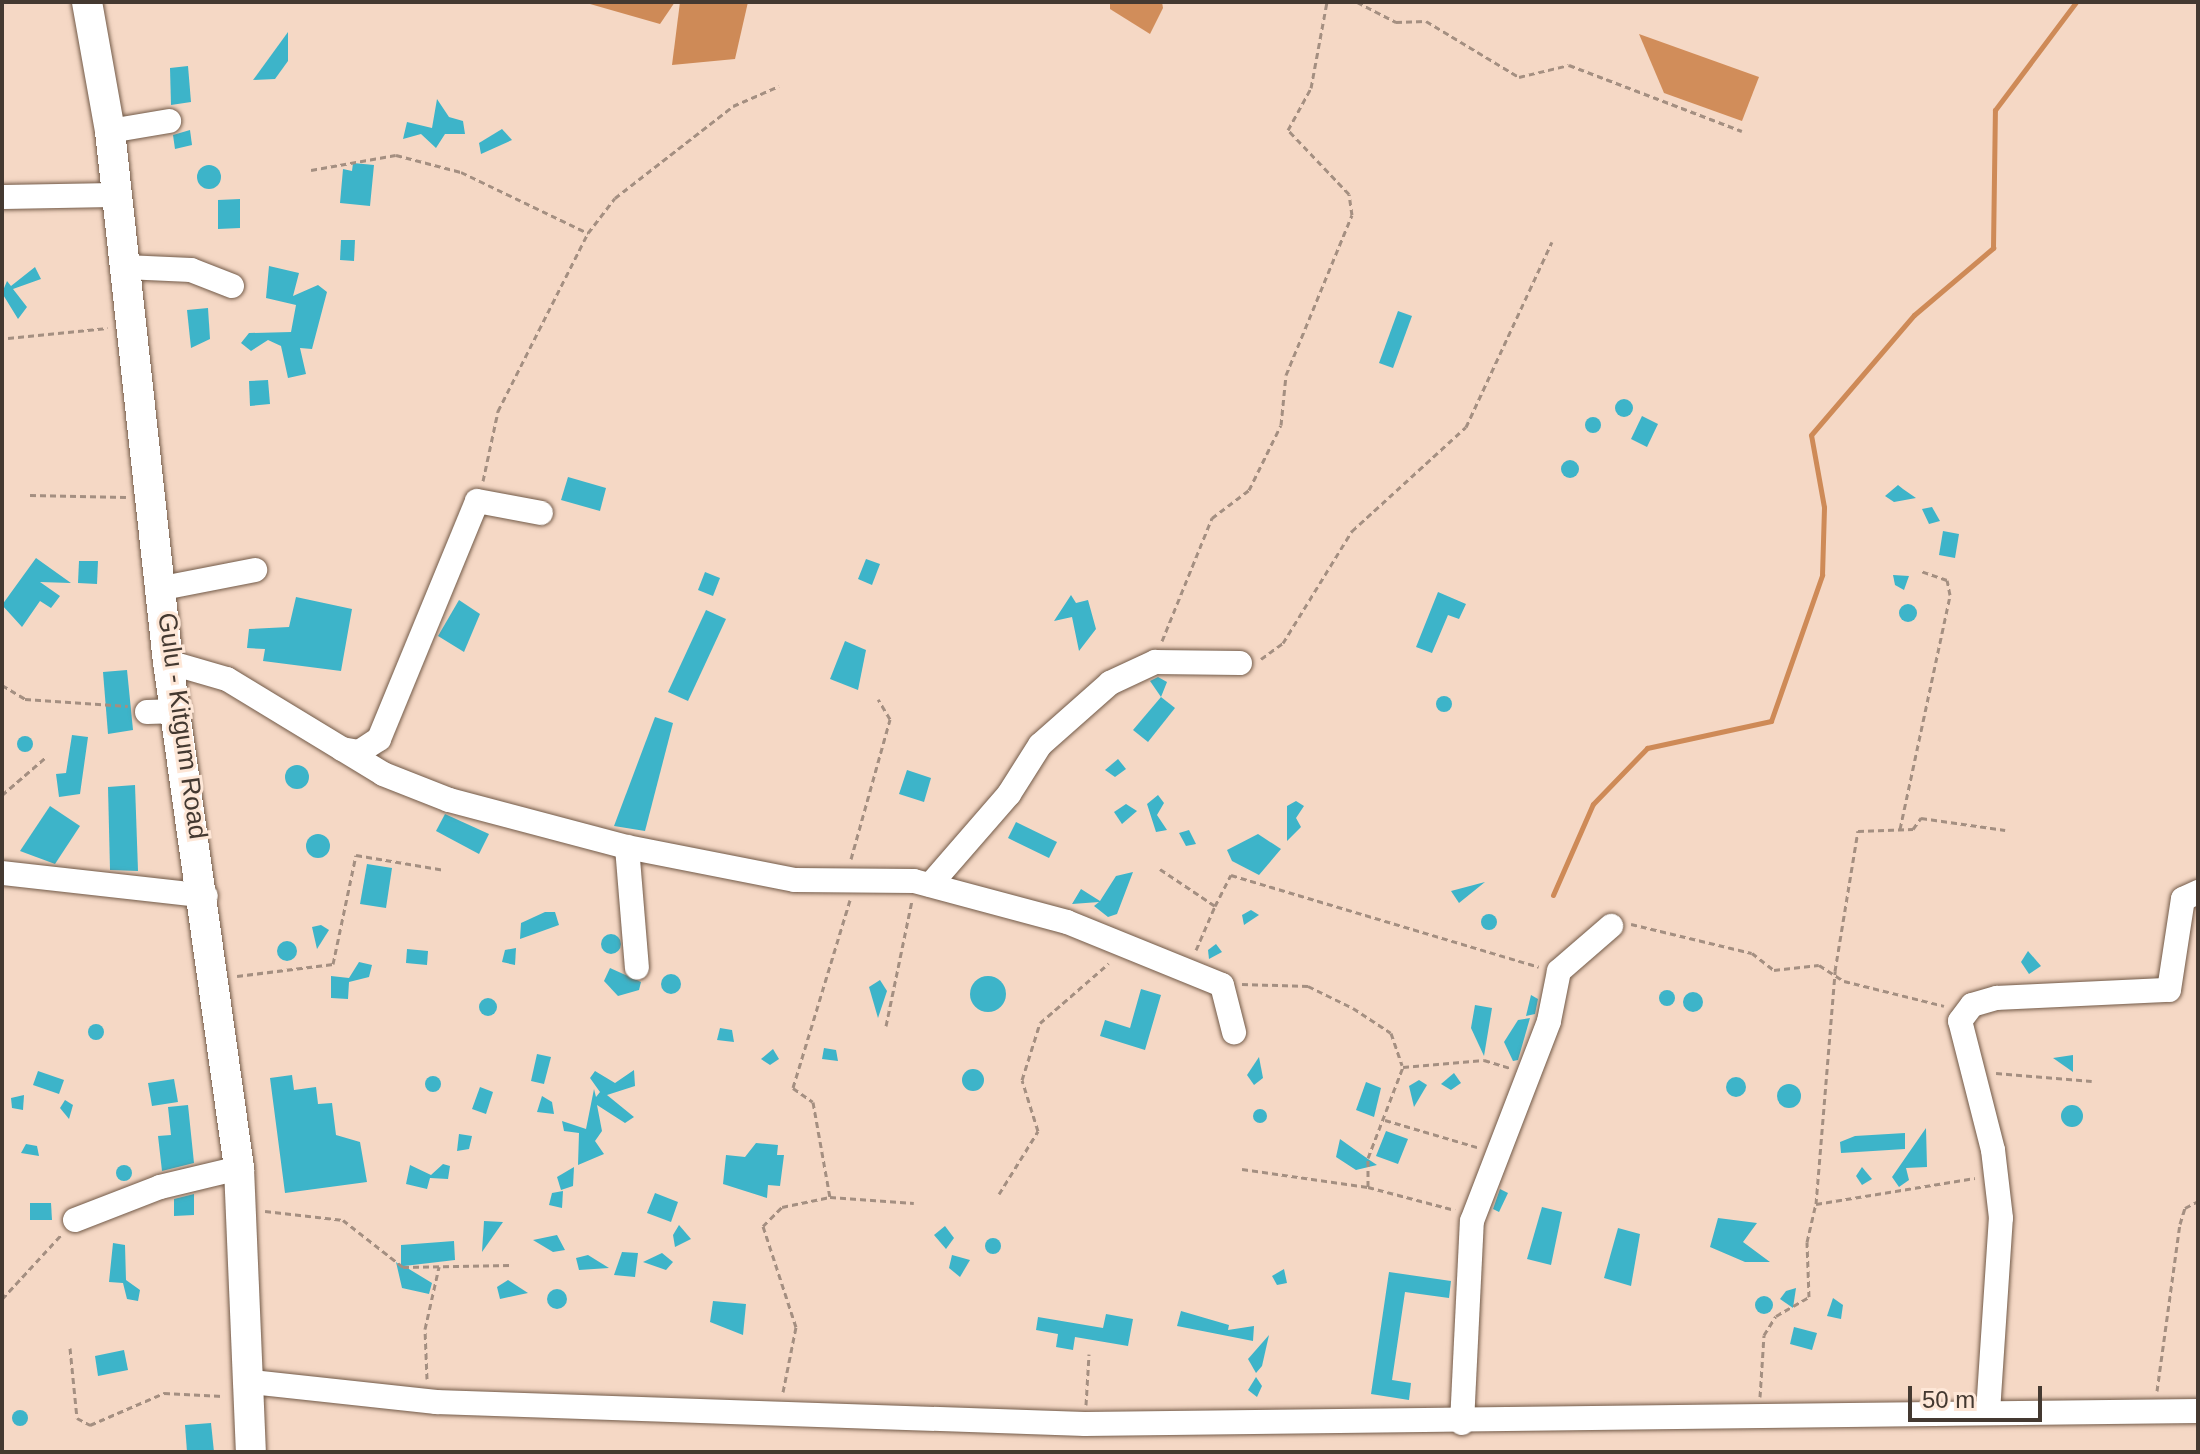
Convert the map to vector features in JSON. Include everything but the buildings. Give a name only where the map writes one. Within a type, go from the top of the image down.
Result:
[{"type":"main road","name":"Gulu - Kitgum Road","points":[[87,2],[110,131],[115,195],[154,497],[168,662],[179,711],[206,896],[239,1168],[252,1382],[251,1452]]},
{"type":"street","points":[[110,131],[169,121]]},
{"type":"street","points":[[2,197],[115,195]]},
{"type":"street","points":[[125,267],[191,270],[232,286]]},
{"type":"street","points":[[340,748],[359,752],[379,739],[479,500],[541,513]]},
{"type":"street","points":[[163,588],[255,570]]},
{"type":"street","points":[[168,662],[227,679],[340,748],[429,794],[627,847],[795,880],[844,878],[922,883],[1116,940],[1222,985],[1234,1032]]},
{"type":"street","points":[[922,883],[1009,794],[1040,745],[1110,683],[1155,662],[1240,663]]},
{"type":"street","points":[[147,712],[179,711]]},
{"type":"street","points":[[627,847],[637,968]]},
{"type":"street","points":[[2,873],[206,896]]},
{"type":"street","points":[[1988,1412],[2001,1218],[1996,1179],[1958,1035],[1964,1011],[1997,998],[2169,990],[2183,899],[2198,892]]},
{"type":"street","points":[[1462,1423],[1472,1221],[1494,1157],[1529,1073],[1559,971],[1611,926]]},
{"type":"street","points":[[75,1220],[160,1187],[239,1168]]},
{"type":"street","points":[[252,1382],[436,1402],[626,1406],[777,1420],[1085,1424],[1462,1423],[1988,1412],[2198,1411]]},
{"type":"path","points":[[1155,662],[1212,518],[1249,490],[1281,425],[1286,375],[1352,215],[1349,194],[1288,130],[1311,88],[1327,2]]},
{"type":"path","points":[[1357,2],[1396,22],[1426,21],[1519,77],[1569,65],[1742,131]]},
{"type":"path","points":[[479,500],[498,411],[588,233],[615,198],[733,106],[779,86]]},
{"type":"path","points":[[311,170],[396,155],[461,172],[588,233]]},
{"type":"path","points":[[1240,663],[1276,651],[1352,531],[1466,427],[1552,242]]},
{"type":"path","points":[[8,338],[132,326]]},
{"type":"path","points":[[30,495],[154,497]]},
{"type":"path","points":[[1900,829],[1950,595],[1947,580],[1921,571]]},
{"type":"path","points":[[2,685],[25,699],[108,699],[147,712]]},
{"type":"path","points":[[830,1197],[813,1102],[793,1088],[820,986],[851,914],[844,878],[890,719],[878,699]]},
{"type":"path","points":[[2,795],[46,757]]},
{"type":"path","points":[[1758,1417],[1764,1335],[1776,1316],[1809,1297],[1807,1242],[1816,1204],[1835,971],[1858,831],[1913,829],[1921,818],[2005,830]]},
{"type":"path","points":[[217,978],[333,964],[356,855],[445,870]]},
{"type":"path","points":[[1160,869],[1215,906]]},
{"type":"path","points":[[1182,969],[1231,875],[1385,916],[1443,943],[1559,971]]},
{"type":"path","points":[[886,1026],[922,883]]},
{"type":"path","points":[[1611,926],[1752,953],[1774,970],[1835,971],[1844,981],[1964,1011]]},
{"type":"path","points":[[999,1194],[1038,1131],[1022,1080],[1040,1023],[1050,1007],[1087,988],[1108,964],[1116,940]]},
{"type":"path","points":[[1222,985],[1308,986],[1384,1026],[1403,1067],[1368,1158],[1368,1187]]},
{"type":"path","points":[[1403,1067],[1484,1060],[1529,1073]]},
{"type":"path","points":[[1968,1074],[2092,1081]]},
{"type":"path","points":[[1385,1120],[1462,1139],[1494,1157]]},
{"type":"path","points":[[1242,1169],[1368,1187],[1452,1208],[1472,1221]]},
{"type":"path","points":[[1816,1204],[1955,1177],[1996,1179]]},
{"type":"path","points":[[777,1420],[796,1327],[763,1226],[782,1207],[830,1197],[914,1203]]},
{"type":"path","points":[[2153,1410],[2180,1224],[2185,1208],[2198,1201]]},
{"type":"path","points":[[241,1210],[343,1220],[403,1267],[510,1265]]},
{"type":"path","points":[[2,1299],[75,1220]]},
{"type":"path","points":[[436,1402],[422,1367],[439,1267]]},
{"type":"path","points":[[70,1348],[77,1418],[90,1425],[164,1393],[217,1399],[252,1382]]},
{"type":"path","points":[[1085,1424],[1089,1354]]},
{"type":"shaded area","points":[[583,2],[675,2],[660,24]]},
{"type":"shaded area","points":[[680,2],[748,2],[735,59],[672,65]]},
{"type":"shaded area","points":[[1110,2],[1162,2],[1163,8],[1150,34],[1110,9]]},
{"type":"shaded area","points":[[1639,34],[1759,77],[1742,121],[1664,93]]},
{"type":"waterway","points":[[1553,895],[1593,804],[1647,748],[1771,721],[1822,575],[1824,507],[1811,435],[1914,315],[1993,248],[1995,110],[2076,2]]}]
